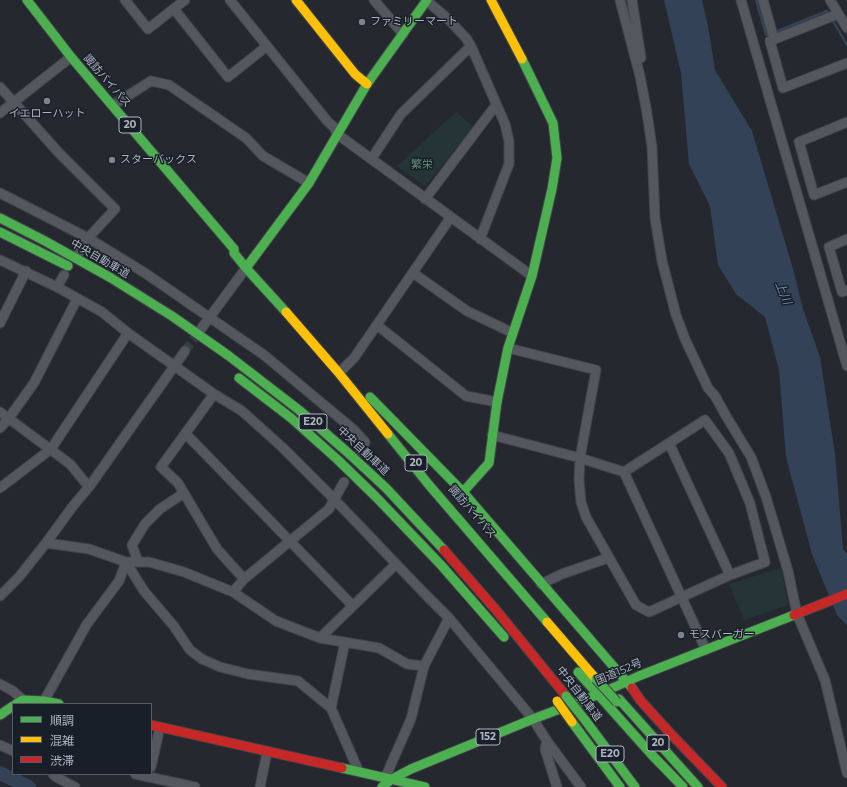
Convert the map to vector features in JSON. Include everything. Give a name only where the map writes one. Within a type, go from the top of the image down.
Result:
[{"type":"main road","name":"諏訪バイパス","points":[[27,0],[71,57],[234,249],[234,253],[248,265],[296,315],[345,373],[432,483],[598,678]]},
{"type":"main road","points":[[296,0],[354,74],[367,84]]},
{"type":"main road","points":[[248,265],[309,183],[367,84],[426,0]]},
{"type":"main road","points":[[463,492],[489,463],[497,402],[508,348],[532,276],[552,189],[557,158],[553,123],[536,86],[491,0]]},
{"type":"main road","name":"中央自動車道","points":[[0,218],[98,271],[172,316],[229,356],[300,410],[346,451],[386,488],[496,610],[585,720],[635,787]]},
{"type":"main road","name":"中央自動車道","points":[[0,232],[78,271]]},
{"type":"main road","points":[[0,235],[44,254]]},
{"type":"main road","name":"諏訪バイパス","points":[[248,265],[429,485],[598,678],[698,787]]},
{"type":"main road","name":"E20","points":[[231,371],[291,418],[338,460],[408,528],[508,642]]},
{"type":"main road","name":"20","points":[[345,373],[350,376],[463,492],[541,584],[627,681],[641,700],[670,733],[722,787]]},
{"type":"main road","name":"20","points":[[359,399],[360,403],[418,485],[546,635]]},
{"type":"main road","name":"国道152号","points":[[386,781],[411,769],[533,719],[597,695],[627,681],[847,594]]},
{"type":"main road","name":"20","points":[[571,665],[652,755],[684,787]]},
{"type":"main road","name":"中央自動車道","points":[[554,698],[620,787]]},
{"type":"main road","name":"諏訪バイパス","points":[[618,700],[662,756],[692,787]]},
{"type":"main road","points":[[19,702],[44,701],[54,703]]},
{"type":"main road","points":[[0,714],[12,707]]},
{"type":"main road","points":[[155,726],[360,772],[386,781],[425,787]]},
{"type":"street","points":[[125,0],[148,29],[185,0]]},
{"type":"street","points":[[230,0],[328,122],[334,127],[337,134],[372,158],[425,199],[532,276]]},
{"type":"street","points":[[374,0],[403,34]]},
{"type":"street","points":[[426,0],[448,19],[466,38],[471,46],[505,124],[509,141],[509,164],[480,239]]},
{"type":"street","points":[[620,0],[640,76],[647,113],[652,147],[655,218],[662,261],[676,315],[685,339],[708,388],[715,396],[751,457],[766,497],[799,613],[825,680],[847,773]]},
{"type":"street","points":[[632,0],[648,104],[647,113]]},
{"type":"street","points":[[741,0],[847,366]]},
{"type":"street","points":[[763,0],[774,39]]},
{"type":"street","points":[[830,0],[847,28]]},
{"type":"street","points":[[174,9],[228,78],[267,46]]},
{"type":"street","points":[[838,14],[770,41],[783,88],[847,63]]},
{"type":"street","points":[[372,158],[401,114],[471,46]]},
{"type":"street","points":[[0,114],[71,57]]},
{"type":"street","points":[[112,105],[151,81],[169,85],[246,138],[263,156],[309,183]]},
{"type":"street","points":[[0,87],[59,153],[116,209],[88,238],[79,252]]},
{"type":"street","points":[[425,199],[496,104]]},
{"type":"street","points":[[847,122],[799,142],[814,195],[847,182]]},
{"type":"street","points":[[0,194],[88,238],[146,273],[264,355],[354,430],[365,442],[360,451]]},
{"type":"street","points":[[345,373],[451,217]]},
{"type":"street","points":[[847,239],[829,247],[842,292],[847,290]]},
{"type":"street","points":[[0,260],[57,287],[102,312],[128,333],[174,366],[214,394],[242,411],[282,447],[449,618],[533,719],[547,741],[581,787]]},
{"type":"street","points":[[201,328],[210,318],[248,265]]},
{"type":"street","points":[[0,323],[26,272]]},
{"type":"street","points":[[413,273],[467,311],[513,333]]},
{"type":"street","points":[[57,287],[64,275]]},
{"type":"street","points":[[0,428],[34,383],[77,299]]},
{"type":"street","points":[[377,325],[466,396],[497,402]]},
{"type":"street","points":[[0,488],[51,449],[128,333]]},
{"type":"street","points":[[508,348],[596,370],[580,458],[579,480],[581,502],[586,516],[608,558],[636,605],[649,612],[730,575],[764,562],[750,503],[729,453],[705,420],[624,472]]},
{"type":"street","points":[[0,596],[19,577],[89,487],[185,351]]},
{"type":"street","points":[[214,394],[161,468],[178,483],[217,549],[244,579]]},
{"type":"street","points":[[0,412],[70,464],[89,487]]},
{"type":"street","points":[[186,434],[352,605]]},
{"type":"street","points":[[492,435],[580,458],[624,472],[706,650]]},
{"type":"street","points":[[669,443],[730,575]]},
{"type":"street","points":[[233,592],[244,579],[329,509],[344,482]]},
{"type":"street","points":[[138,562],[132,545],[145,524],[160,509],[184,492]]},
{"type":"street","points":[[46,543],[89,549],[126,562],[149,562],[184,572],[233,592],[276,621],[320,638],[379,648],[407,664],[424,666]]},
{"type":"street","points":[[541,584],[562,574],[608,558]]},
{"type":"street","points":[[44,701],[87,624],[119,581],[126,562]]},
{"type":"street","points":[[126,562],[144,591],[173,625],[190,650],[202,659],[248,674],[298,680],[331,708],[360,772]]},
{"type":"street","points":[[320,638],[352,605],[396,564]]},
{"type":"street","points":[[386,781],[411,719],[424,666],[449,618]]},
{"type":"street","points":[[331,708],[345,642]]},
{"type":"street","points":[[0,684],[13,691],[19,702]]},
{"type":"street","points":[[152,757],[155,726]]},
{"type":"street","points":[[547,741],[545,749],[557,787]]},
{"type":"street","points":[[0,745],[12,751]]},
{"type":"street","points":[[260,787],[267,752]]},
{"type":"street","points":[[56,775],[75,787]]},
{"type":"street","points":[[149,775],[195,787]]},
{"type":"green space","name":"繁栄","points":[[456,112],[474,127],[425,186],[397,166]]},
{"type":"green space","points":[[781,568],[788,605],[744,620],[729,584]]},
{"type":"water","name":"上川","points":[[664,0],[702,0],[715,70],[752,131],[793,269],[803,309],[820,357],[835,454],[843,549],[847,554],[847,625],[837,615],[812,554],[786,457],[779,370],[765,317],[736,294],[718,265],[710,206],[689,164],[681,73]]},
{"type":"waterway","points":[[756,0],[766,35],[770,34]]},
{"type":"waterway","points":[[775,32],[827,11],[829,15]]},
{"type":"waterway","points":[[832,19],[847,45]]},
{"type":"waterway","points":[[0,773],[29,787]]},
{"type":"tunnel","points":[[185,351],[200,331]]},
{"type":"traffic: fast","points":[[27,0],[71,57],[234,249],[234,253],[246,268],[286,312]]},
{"type":"traffic: fast","points":[[246,268],[309,183],[367,84],[427,0]]},
{"type":"traffic: fast","points":[[463,492],[489,463],[497,402],[508,348],[532,276],[552,189],[557,158],[553,123],[522,59]]},
{"type":"traffic: fast","points":[[0,218],[111,278],[172,316],[229,356],[299,410],[346,451],[386,488],[444,550]]},
{"type":"traffic: fast","points":[[0,232],[68,266]]},
{"type":"traffic: fast","points":[[239,378],[291,418],[338,460],[376,497],[441,565],[504,637]]},
{"type":"traffic: fast","points":[[370,397],[463,492],[632,688]]},
{"type":"traffic: fast","points":[[388,434],[429,485],[547,622]]},
{"type":"traffic: fast","points":[[382,787],[392,779],[411,769],[533,719],[597,695],[639,676],[794,615]]},
{"type":"traffic: fast","points":[[578,672],[652,755],[683,787]]},
{"type":"traffic: fast","points":[[596,679],[617,702]]},
{"type":"traffic: fast","points":[[566,696],[585,720]]},
{"type":"traffic: fast","points":[[619,699],[698,787]]},
{"type":"traffic: fast","points":[[18,703],[23,700],[54,703]]},
{"type":"traffic: fast","points":[[0,715],[12,707]]},
{"type":"traffic: fast","points":[[585,720],[635,787]]},
{"type":"traffic: fast","points":[[572,722],[620,787]]},
{"type":"traffic: fast","points":[[342,768],[425,787]]},
{"type":"traffic: slow","points":[[296,0],[355,74],[367,84]]},
{"type":"traffic: slow","points":[[491,0],[522,59]]},
{"type":"traffic: slow","points":[[286,312],[338,372],[388,434]]},
{"type":"traffic: slow","points":[[547,622],[596,679]]},
{"type":"traffic: slow","points":[[557,701],[572,722]]},
{"type":"traffic: jam","points":[[444,550],[496,610],[566,696]]},
{"type":"traffic: jam","points":[[794,615],[847,594]]},
{"type":"traffic: jam","points":[[632,688],[641,701],[670,733],[722,787]]},
{"type":"traffic: jam","points":[[152,725],[342,768]]},
{"type":"place","name":"ファミリーマート","points":[[362,22]]},
{"type":"place","name":"イエローハット","points":[[47,101]]},
{"type":"place","name":"スターバックス","points":[[112,160]]},
{"type":"place","name":"モスバーガー","points":[[681,635]]}]
